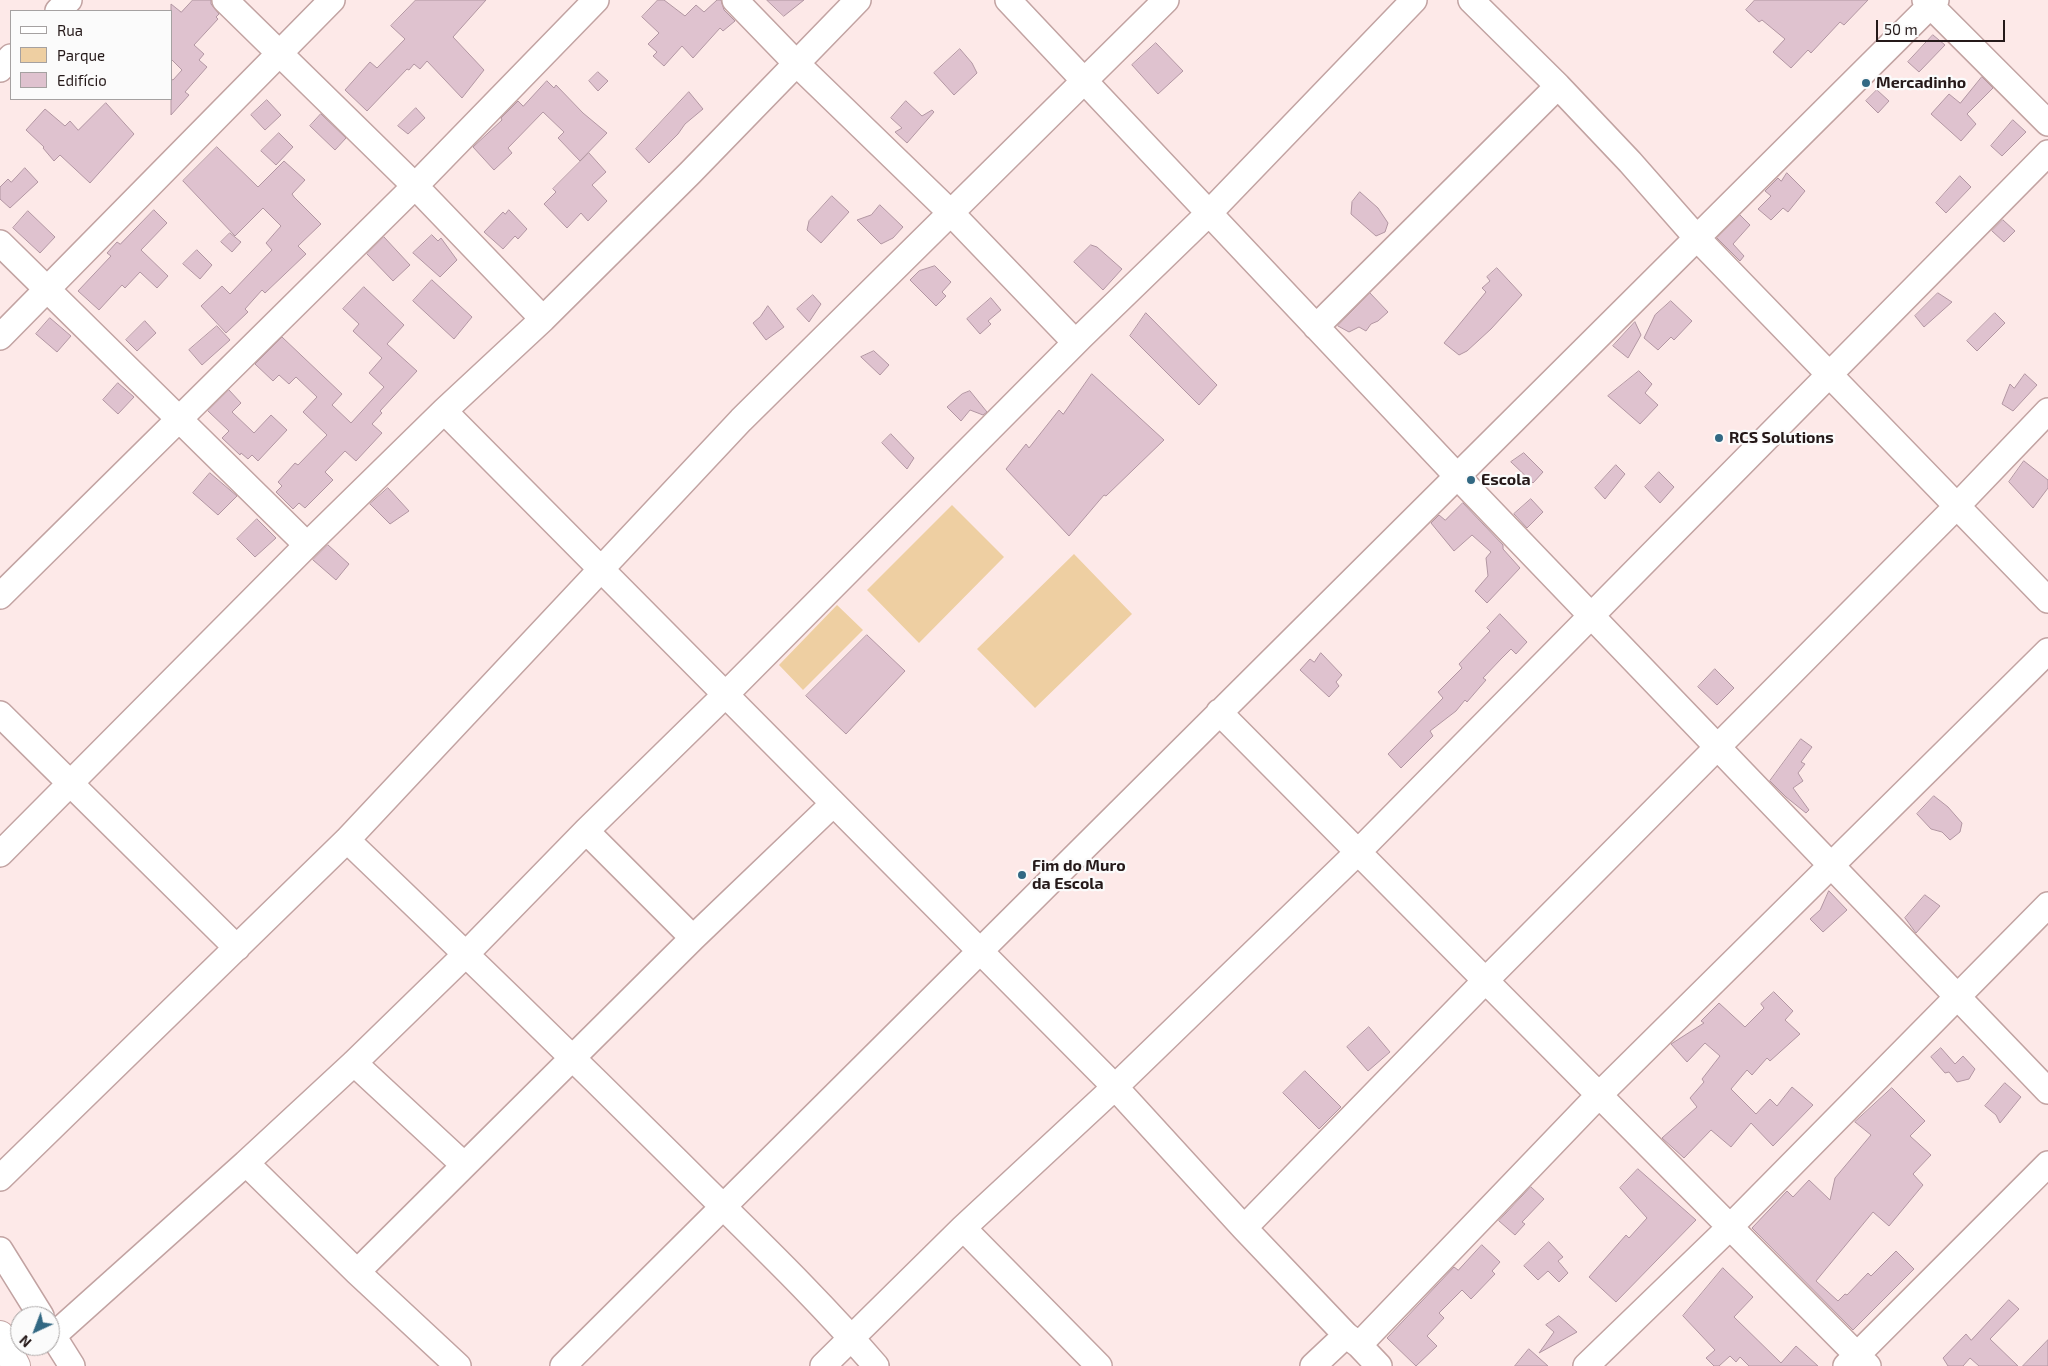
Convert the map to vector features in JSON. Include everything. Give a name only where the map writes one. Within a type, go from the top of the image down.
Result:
[{"type":"main road","points":[[0,1335],[16,1366]]},
{"type":"street","points":[[59,10],[69,0]]},
{"type":"street","points":[[225,0],[415,186],[543,319]]},
{"type":"street","points":[[0,336],[332,0]]},
{"type":"street","points":[[0,596],[415,186],[596,0]]},
{"type":"street","points":[[735,0],[796,63],[951,213],[1075,342]]},
{"type":"street","points":[[0,854],[307,545],[444,411],[543,319],[690,174],[858,0]]},
{"type":"street","points":[[1008,0],[1457,476],[2048,1091]]},
{"type":"street","points":[[0,1178],[347,840],[741,420],[1166,0]]},
{"type":"street","points":[[60,1317],[246,1163],[354,1063],[725,695],[1075,342],[1209,213],[1414,0]]},
{"type":"street","points":[[1471,0],[1558,86],[1630,162],[1696,237],[2048,600]]},
{"type":"street","points":[[563,1366],[1930,2],[2048,123]]},
{"type":"street","points":[[0,69],[10,58]]},
{"type":"street","points":[[1316,327],[1558,86]]},
{"type":"street","points":[[823,1366],[962,1228],[1115,1088],[1358,852],[2048,154]]},
{"type":"street","points":[[0,243],[307,545]]},
{"type":"street","points":[[1244,1228],[1486,980],[1719,748],[1957,506],[2048,410]]},
{"type":"street","points":[[444,411],[1115,1088],[1244,1228],[1379,1366]]},
{"type":"street","points":[[1313,1366],[1353,1340],[2048,651]]},
{"type":"street","points":[[1220,712],[1730,1227],[1857,1362],[2048,1164]]},
{"type":"street","points":[[0,714],[237,948]]},
{"type":"street","points":[[357,1272],[693,938],[833,804]]},
{"type":"street","points":[[586,831],[693,938]]},
{"type":"street","points":[[347,840],[723,1206],[851,1337],[876,1366]]},
{"type":"street","points":[[1586,1366],[1730,1227],[2048,905]]},
{"type":"street","points":[[354,1063],[464,1165]]},
{"type":"street","points":[[246,1163],[357,1272],[458,1366]]},
{"type":"street","points":[[962,1228],[1099,1366]]},
{"type":"street","points":[[0,1250],[35,1306]]},
{"type":"street","points":[[60,1346],[72,1366]]},
{"type":"green space","points":[[952,505],[1004,557],[919,643],[867,590]]},
{"type":"green space","points":[[1074,554],[1132,614],[1035,708],[977,649]]},
{"type":"green space","points":[[837,605],[863,630],[803,690],[779,665]]},
{"type":"building","points":[[193,0],[211,0],[211,4],[219,14],[216,17],[218,19],[194,45],[204,54],[199,60],[207,67],[185,92],[189,95],[171,115],[172,80],[182,70],[172,60],[171,4],[181,12]]},
{"type":"building","points":[[416,0],[486,0],[453,37],[484,70],[462,98],[427,61],[420,69],[414,64],[367,111],[345,90],[370,62],[377,68],[405,39],[391,26]]},
{"type":"building","points":[[658,0],[664,0],[685,16],[696,5],[704,12],[717,0],[721,0],[724,10],[735,21],[723,31],[720,28],[693,58],[682,46],[664,66],[653,56],[657,52],[648,44],[659,33],[642,17]]},
{"type":"building","points":[[767,0],[804,0],[784,16]]},
{"type":"building","points":[[1755,0],[1868,0],[1844,25],[1840,22],[1811,53],[1808,50],[1791,68],[1773,52],[1785,39],[1762,20],[1759,22],[1746,10]]},
{"type":"building","points":[[1933,35],[1945,45],[1919,72],[1908,62]]},
{"type":"building","points":[[1156,43],[1183,71],[1158,94],[1132,65]]},
{"type":"building","points":[[960,49],[972,63],[977,73],[954,95],[934,73]]},
{"type":"building","points":[[598,72],[608,81],[598,91],[589,81]]},
{"type":"building","points":[[1982,77],[1993,88],[1967,114],[1976,124],[1961,141],[1931,114],[1949,94],[1960,103]]},
{"type":"building","points":[[547,81],[554,88],[556,85],[583,113],[607,133],[580,161],[558,138],[564,132],[543,112],[508,148],[512,153],[494,170],[473,147],[502,120],[501,118],[518,101],[523,106]]},
{"type":"building","points":[[1877,90],[1889,101],[1878,113],[1866,101]]},
{"type":"building","points":[[689,92],[703,109],[685,124],[678,134],[649,163],[636,149]]},
{"type":"building","points":[[267,100],[281,115],[265,130],[251,115]]},
{"type":"building","points":[[906,101],[922,116],[932,110],[934,112],[907,143],[895,132],[902,128],[891,118]]},
{"type":"building","points":[[106,103],[134,134],[90,183],[60,155],[54,161],[44,147],[26,130],[45,109],[65,126],[70,121],[78,130]]},
{"type":"building","points":[[416,108],[425,118],[408,134],[398,126]]},
{"type":"building","points":[[321,114],[346,138],[335,150],[310,126]]},
{"type":"building","points":[[2013,120],[2026,132],[2002,156],[1991,146]]},
{"type":"building","points":[[279,133],[293,147],[276,165],[261,151]]},
{"type":"building","points":[[217,147],[258,187],[284,161],[305,180],[292,194],[321,224],[298,246],[306,254],[265,293],[262,290],[245,309],[248,312],[226,333],[201,306],[222,286],[230,294],[272,250],[266,243],[281,226],[263,208],[235,236],[183,181]]},
{"type":"building","points":[[589,153],[606,172],[592,185],[607,201],[588,221],[581,213],[567,228],[544,204],[556,192],[553,189]]},
{"type":"building","points":[[25,168],[38,182],[10,208],[0,199],[0,187],[8,179],[11,182]]},
{"type":"building","points":[[1787,173],[1805,191],[1788,212],[1783,208],[1771,220],[1758,209],[1771,196],[1765,191],[1778,178],[1781,181]]},
{"type":"building","points":[[1960,176],[1971,187],[1946,213],[1936,203]]},
{"type":"building","points":[[1360,192],[1378,208],[1388,223],[1385,232],[1376,236],[1351,214],[1352,202]]},
{"type":"building","points":[[832,196],[849,212],[821,243],[807,230],[809,221]]},
{"type":"building","points":[[880,205],[903,227],[893,238],[881,244],[857,220],[871,215]]},
{"type":"building","points":[[154,210],[167,223],[141,250],[168,276],[157,288],[140,272],[125,288],[122,285],[99,310],[78,291],[111,256],[107,253],[117,242],[120,244]]},
{"type":"building","points":[[509,210],[527,229],[518,239],[515,236],[503,249],[484,232],[503,212],[505,214]]},
{"type":"building","points":[[28,211],[55,237],[40,253],[13,228]]},
{"type":"building","points":[[1740,215],[1750,225],[1733,244],[1744,256],[1740,261],[1717,238]]},
{"type":"building","points":[[2003,220],[2015,231],[2004,242],[1992,231]]},
{"type":"building","points":[[230,233],[241,242],[232,252],[221,242]]},
{"type":"building","points":[[432,235],[438,241],[441,238],[457,260],[440,277],[413,253]]},
{"type":"building","points":[[384,237],[410,265],[393,281],[367,254]]},
{"type":"building","points":[[1091,245],[1097,247],[1122,269],[1103,290],[1074,262]]},
{"type":"building","points":[[197,250],[212,265],[200,279],[183,264]]},
{"type":"building","points":[[935,266],[951,282],[942,292],[946,296],[936,306],[910,280],[919,271]]},
{"type":"building","points":[[1497,268],[1522,295],[1491,329],[1467,351],[1459,355],[1444,343],[1486,292],[1482,288],[1490,281],[1487,277]]},
{"type":"building","points":[[432,280],[472,317],[454,339],[413,301]]},
{"type":"building","points":[[364,287],[404,325],[387,344],[417,371],[380,411],[382,413],[372,424],[382,433],[356,461],[345,451],[325,472],[333,480],[305,508],[299,503],[293,509],[276,492],[282,486],[278,482],[295,463],[298,465],[327,435],[303,412],[317,397],[296,377],[289,384],[279,375],[273,381],[255,364],[282,337],[342,394],[332,405],[351,423],[384,387],[369,373],[382,358],[353,331],[359,324],[343,309]]},
{"type":"building","points":[[1370,293],[1388,312],[1378,321],[1371,324],[1366,331],[1359,327],[1349,332],[1338,326]]},
{"type":"building","points":[[1938,293],[1952,302],[1924,327],[1915,316]]},
{"type":"building","points":[[813,295],[821,304],[809,322],[797,309]]},
{"type":"building","points":[[991,298],[1001,310],[988,321],[991,324],[980,334],[967,319]]},
{"type":"building","points":[[1671,301],[1692,321],[1674,340],[1671,337],[1658,350],[1644,338],[1655,315]]},
{"type":"building","points":[[768,306],[784,327],[766,340],[753,323]]},
{"type":"building","points":[[1146,313],[1217,385],[1199,405],[1130,336]]},
{"type":"building","points":[[1995,313],[2005,323],[1977,351],[1967,341]]},
{"type":"building","points":[[50,318],[71,336],[57,352],[36,334]]},
{"type":"building","points":[[145,321],[156,333],[137,351],[126,340]]},
{"type":"building","points":[[1635,322],[1641,335],[1628,358],[1613,346]]},
{"type":"building","points":[[217,326],[230,340],[202,365],[189,350]]},
{"type":"building","points":[[874,351],[889,365],[880,375],[861,357]]},
{"type":"building","points":[[1639,371],[1652,384],[1645,393],[1658,405],[1640,424],[1608,396]]},
{"type":"building","points":[[1092,374],[1164,440],[1106,496],[1104,495],[1069,536],[1006,469],[1026,444],[1029,448],[1059,410],[1063,414]]},
{"type":"building","points":[[2025,374],[2037,385],[2013,411],[2002,404],[2010,384],[2014,388]]},
{"type":"building","points":[[118,383],[134,397],[118,414],[103,400]]},
{"type":"building","points":[[229,390],[241,403],[232,412],[254,433],[271,415],[287,430],[258,461],[252,455],[248,459],[241,453],[240,455],[222,438],[229,431],[208,411]]},
{"type":"building","points":[[970,391],[987,412],[983,415],[970,410],[961,421],[947,407],[962,394]]},
{"type":"building","points":[[891,434],[914,458],[907,469],[882,443]]},
{"type":"building","points":[[1524,453],[1543,472],[1533,483],[1511,462]]},
{"type":"building","points":[[2024,461],[2048,480],[2048,488],[2033,508],[2009,482]]},
{"type":"building","points":[[1616,465],[1625,474],[1605,499],[1595,488]]},
{"type":"building","points":[[1659,472],[1674,487],[1660,503],[1645,487]]},
{"type":"building","points":[[210,473],[237,496],[218,515],[193,493]]},
{"type":"building","points":[[388,488],[409,511],[390,524],[370,504]]},
{"type":"building","points":[[1531,499],[1543,512],[1527,528],[1514,514]]},
{"type":"building","points":[[1463,503],[1503,545],[1503,549],[1520,568],[1487,603],[1475,591],[1488,576],[1486,558],[1491,552],[1472,535],[1454,551],[1431,523],[1439,515],[1445,520]]},
{"type":"building","points":[[257,519],[276,538],[255,557],[237,539]]},
{"type":"building","points":[[328,545],[349,564],[336,580],[313,560]]},
{"type":"building","points":[[1500,614],[1527,642],[1516,654],[1511,649],[1501,659],[1483,678],[1486,680],[1467,702],[1465,700],[1456,711],[1430,731],[1433,736],[1401,768],[1388,754],[1443,698],[1438,692],[1462,668],[1459,664],[1490,631],[1487,628]]},
{"type":"building","points":[[867,635],[905,671],[846,734],[806,696]]},
{"type":"building","points":[[1321,653],[1342,675],[1336,682],[1339,686],[1329,697],[1300,670],[1310,659],[1314,662]]},
{"type":"building","points":[[1715,669],[1734,688],[1717,705],[1698,687]]},
{"type":"building","points":[[1801,739],[1812,747],[1801,762],[1805,764],[1798,773],[1803,781],[1793,788],[1809,810],[1806,813],[1770,781]]},
{"type":"building","points":[[1934,796],[1948,807],[1962,823],[1960,832],[1950,840],[1942,832],[1931,829],[1917,814]]},
{"type":"building","points":[[1829,891],[1847,910],[1823,932],[1810,919],[1820,910]]},
{"type":"building","points":[[1925,895],[1940,906],[1916,933],[1905,918]]},
{"type":"building","points":[[1774,992],[1793,1011],[1785,1020],[1800,1034],[1770,1061],[1767,1058],[1752,1075],[1747,1070],[1731,1089],[1756,1114],[1770,1099],[1777,1106],[1792,1087],[1813,1105],[1773,1146],[1751,1123],[1731,1147],[1711,1130],[1684,1158],[1662,1138],[1697,1107],[1690,1098],[1704,1082],[1702,1079],[1720,1056],[1705,1043],[1687,1062],[1671,1044],[1704,1023],[1701,1021],[1719,1003],[1745,1027],[1764,1008],[1761,1004]]},
{"type":"building","points":[[1369,1027],[1390,1052],[1368,1071],[1347,1047]]},
{"type":"building","points":[[1941,1048],[1955,1064],[1963,1056],[1975,1069],[1969,1079],[1957,1082],[1949,1072],[1945,1073],[1931,1057]]},
{"type":"building","points":[[1305,1071],[1341,1107],[1319,1129],[1283,1093]]},
{"type":"building","points":[[2005,1083],[2021,1097],[2000,1123],[1996,1115],[1985,1106]]},
{"type":"building","points":[[1892,1088],[1925,1121],[1910,1136],[1931,1155],[1913,1174],[1923,1185],[1889,1226],[1873,1212],[1816,1281],[1838,1301],[1845,1294],[1847,1295],[1868,1273],[1871,1276],[1896,1251],[1914,1269],[1853,1330],[1752,1228],[1787,1191],[1793,1197],[1809,1180],[1830,1200],[1835,1178],[1871,1135],[1855,1122]]},
{"type":"building","points":[[1638,1169],[1696,1220],[1616,1302],[1589,1277],[1626,1235],[1629,1238],[1647,1218],[1620,1188]]},
{"type":"building","points":[[1531,1187],[1544,1199],[1522,1222],[1525,1224],[1515,1235],[1499,1221]]},
{"type":"building","points":[[1549,1242],[1563,1257],[1558,1261],[1568,1273],[1559,1282],[1548,1271],[1538,1280],[1524,1266]]},
{"type":"building","points":[[1482,1245],[1500,1262],[1492,1271],[1495,1274],[1471,1299],[1462,1290],[1439,1313],[1444,1318],[1427,1336],[1437,1346],[1416,1366],[1387,1338],[1454,1267],[1458,1270]]},
{"type":"building","points":[[1723,1268],[1753,1297],[1734,1317],[1781,1363],[1796,1346],[1818,1366],[1749,1366],[1740,1357],[1736,1362],[1730,1356],[1719,1366],[1714,1366],[1706,1358],[1715,1350],[1683,1316]]},
{"type":"building","points":[[2009,1300],[2019,1309],[1990,1339],[2018,1366],[1979,1366],[1970,1358],[1963,1366],[1948,1366],[1943,1358],[1966,1334],[1971,1340]]},
{"type":"building","points":[[1559,1316],[1577,1332],[1539,1353],[1554,1332],[1546,1325]]},
{"type":"building","points":[[2048,1340],[2048,1366],[2023,1366]]},
{"type":"building","points":[[1529,1349],[1548,1366],[1515,1366]]},
{"type":"place","name":"Mercadinho","points":[[1866,83]]},
{"type":"place","name":"RCS Solutions","points":[[1719,438]]},
{"type":"place","name":"Escola","points":[[1471,480]]},
{"type":"place","name":"Fim do Muro da Escola","points":[[1022,875]]}]
